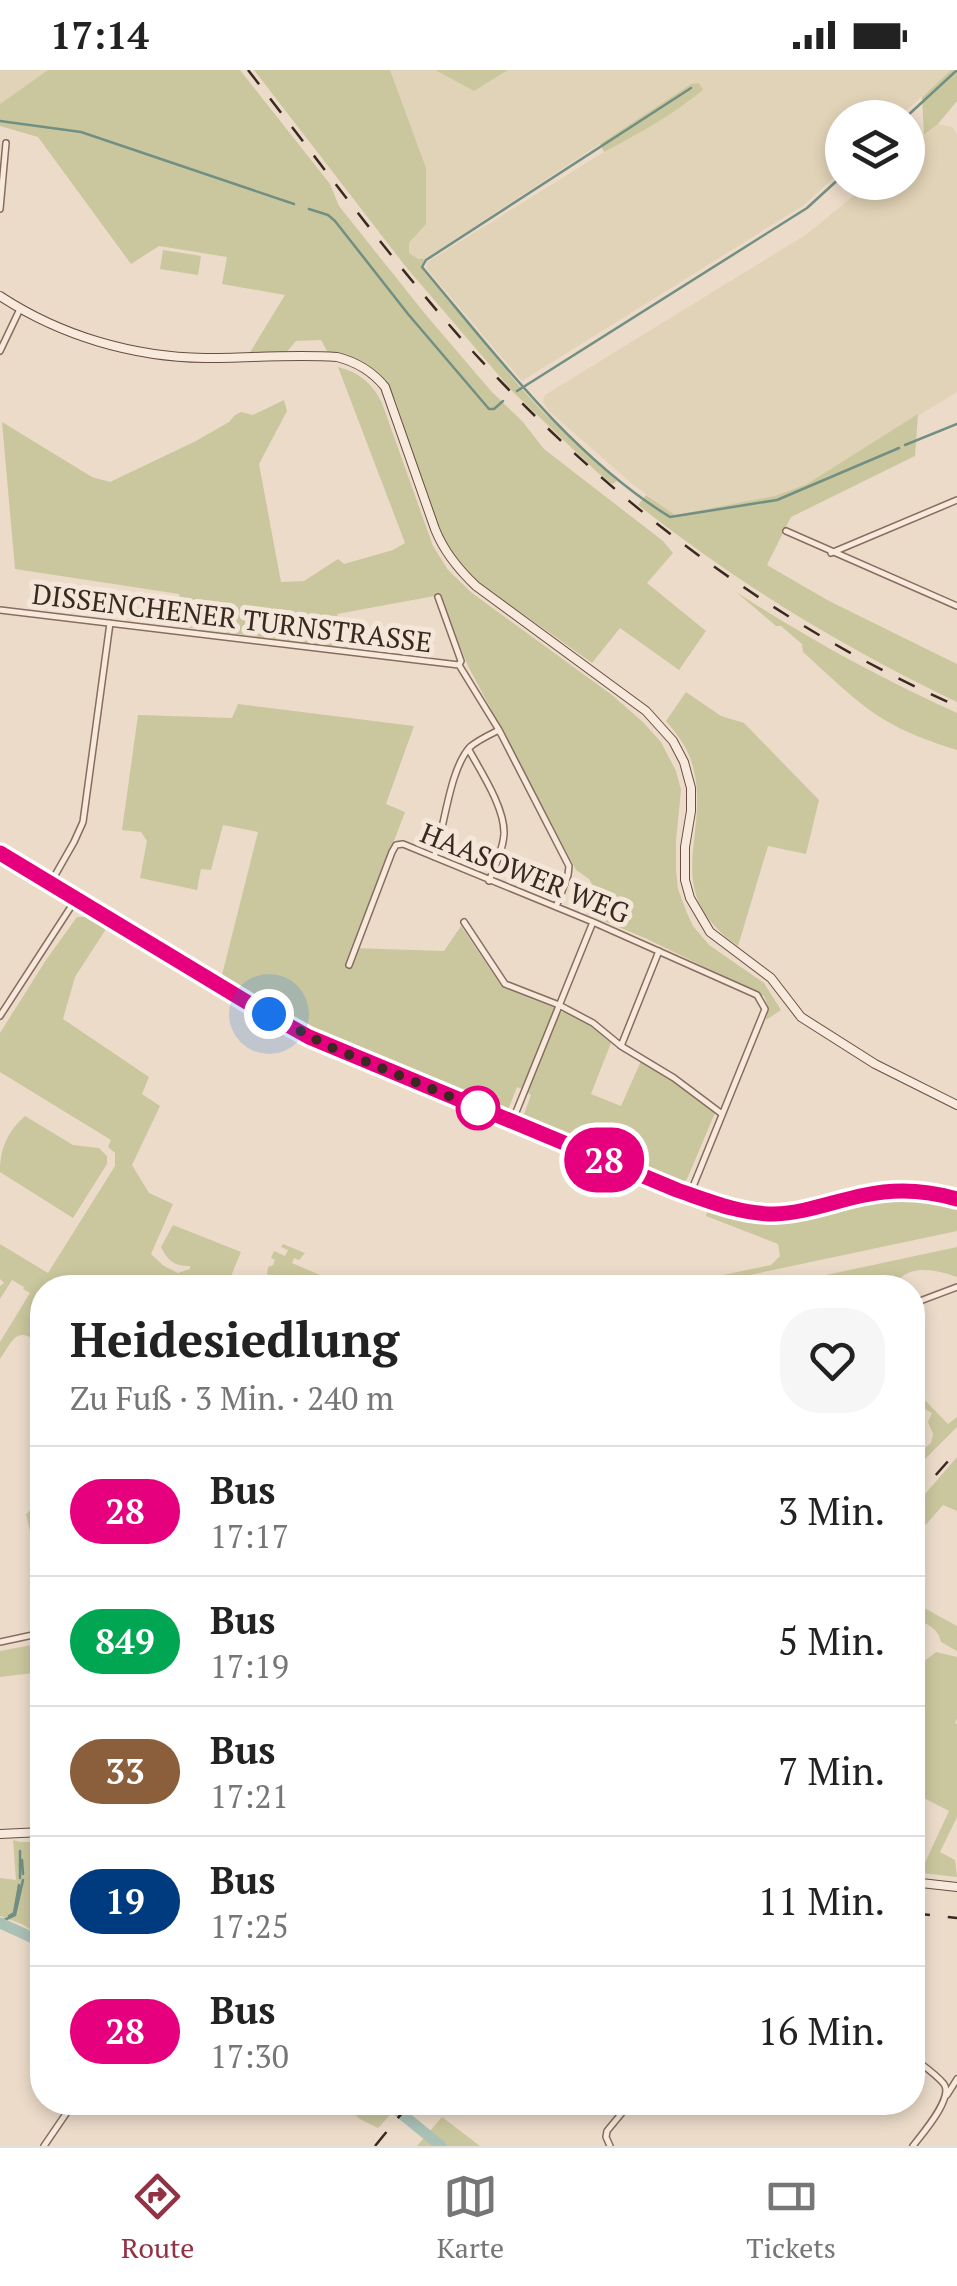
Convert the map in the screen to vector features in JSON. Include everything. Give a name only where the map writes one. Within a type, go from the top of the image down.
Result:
[{"type":"street","points":[[0,209],[6,143]]},
{"type":"street","points":[[0,296],[73,333],[139,352],[190,358],[337,357],[372,373],[385,386],[440,542],[454,563],[476,586],[646,711],[674,741],[691,788],[685,880],[690,898],[710,932],[772,978],[801,1018],[874,1064],[957,1105]]},
{"type":"street","points":[[0,351],[20,309]]},
{"type":"street","points":[[832,553],[957,500]]},
{"type":"street","points":[[786,531],[957,606]]},
{"type":"street","points":[[438,597],[461,661],[459,666],[498,730],[569,866],[556,907]]},
{"type":"street","name":"DISSENCHENER TURNSTRASSE","points":[[0,610],[459,666]]},
{"type":"street","points":[[50,884],[82,822],[110,623]]},
{"type":"street","points":[[434,857],[451,788],[468,749],[498,730]]},
{"type":"street","points":[[468,749],[499,808],[505,829],[489,881]]},
{"type":"street","name":"HAASOWER WEG","points":[[349,965],[394,848],[403,844],[757,995],[764,1008],[762,1020],[722,1114]]},
{"type":"street","points":[[0,853],[328,1046],[690,1194],[738,1210],[775,1214],[900,1190],[957,1198]]},
{"type":"street","points":[[0,1016],[76,899]]},
{"type":"street","points":[[464,922],[505,984],[560,1005],[593,1023],[722,1114],[690,1194]]},
{"type":"street","points":[[512,1122],[593,922]]},
{"type":"street","points":[[621,1046],[659,950]]},
{"type":"street","points":[[925,1299],[957,1287]]},
{"type":"street","points":[[0,1642],[30,1636]]},
{"type":"street","points":[[0,1834],[30,1833]]},
{"type":"street","points":[[925,1883],[957,1887]]},
{"type":"street","points":[[925,2068],[947,2088],[946,2098]]},
{"type":"street","points":[[912,2146],[957,2079]]},
{"type":"street","points":[[44,2146],[65,2115]]},
{"type":"street","points":[[610,2146],[607,2132],[621,2115]]},
{"type":"shaded area","points":[[0,70],[48,70],[0,104]]},
{"type":"shaded area","points":[[48,70],[240,70],[330,184],[339,206],[491,391],[544,449],[663,541],[673,553],[647,583],[706,631],[679,670],[620,628],[592,663],[461,566],[442,541],[396,402],[370,366],[328,353],[321,340],[296,341],[285,354],[249,354],[285,295],[222,284],[227,257],[159,246],[131,264],[38,137],[0,126],[0,104]]},
{"type":"shaded area","points":[[254,70],[390,70],[426,168],[426,224],[409,243],[409,253],[425,259],[421,267],[521,388],[617,481],[612,484],[598,473],[513,392],[406,267]]},
{"type":"shaded area","points":[[390,70],[435,70],[474,91],[508,70],[951,70],[918,100],[825,100],[825,186],[804,205],[522,381],[426,268],[427,262],[687,103],[702,90],[699,83],[691,84],[425,259],[409,253],[407,247],[414,239]]},
{"type":"shaded area","points":[[435,70],[508,70],[474,91]]},
{"type":"shaded area","points":[[951,70],[957,70],[957,101],[925,134],[922,97]]},
{"type":"shaded area","points":[[699,83],[703,90],[692,99],[604,152],[600,144],[691,84]]},
{"type":"shaded area","points":[[938,124],[952,127],[957,134],[957,392],[807,484],[773,497],[674,515],[549,411],[543,402],[545,395],[807,234],[848,200],[925,200],[925,135]]},
{"type":"shaded area","points":[[163,250],[201,256],[198,275],[160,269]]},
{"type":"shaded area","points":[[338,367],[370,385],[382,403],[433,546],[448,570],[472,593],[612,695],[661,742],[681,790],[676,871],[687,913],[709,945],[764,983],[781,1010],[766,1020],[768,1006],[764,996],[587,914],[595,889],[576,870],[467,664],[440,595],[337,614],[349,649],[185,627],[179,594],[15,569],[2,422],[92,477],[110,482],[196,441],[241,412],[253,415],[284,400],[287,411],[259,464],[281,582],[304,581],[338,559],[344,564],[405,543]]},
{"type":"shaded area","points":[[918,414],[915,456],[791,517],[767,565],[829,601],[957,664],[957,702],[792,612],[638,505],[646,495],[675,515],[775,496],[807,484]]},
{"type":"shaded area","points":[[736,592],[844,657],[957,713],[957,750],[910,733],[872,712],[803,652],[802,644]]},
{"type":"shaded area","points":[[686,692],[721,716],[744,723],[819,800],[806,854],[768,846],[738,946],[713,924],[699,903],[693,881],[697,787],[689,754],[666,721]]},
{"type":"shaded area","points":[[238,704],[414,726],[386,804],[405,812],[353,948],[444,951],[461,926],[502,987],[555,1008],[522,1089],[517,1087],[508,1110],[317,1031],[221,979],[258,832],[223,825],[211,870],[201,869],[197,890],[140,878],[147,841],[141,832],[122,830],[138,715],[232,718]]},
{"type":"shaded area","points":[[77,917],[85,917],[106,929],[75,977],[63,1019],[149,1077],[142,1094],[160,1106],[132,1165],[149,1193],[173,1204],[151,1254],[178,1273],[190,1269],[172,1262],[161,1247],[173,1225],[241,1252],[231,1275],[30,1275],[30,1293],[12,1280],[0,1299],[0,1286],[4,1283],[0,1279],[0,1244],[48,1273],[115,1166],[115,1153],[108,1147],[111,1140],[0,1072],[0,1033]]},
{"type":"shaded area","points":[[565,1011],[591,1025],[611,1043],[591,1094],[621,1106],[641,1061],[715,1113],[683,1183],[523,1117],[531,1095],[527,1092],[560,1013]]},
{"type":"shaded area","points":[[25,1116],[73,1145],[99,1148],[107,1156],[107,1164],[73,1218],[0,1172],[6,1141]]},
{"type":"shaded area","points":[[927,1199],[957,1208],[957,1231],[750,1275],[723,1275],[771,1265],[780,1256],[778,1244],[706,1216],[708,1209],[755,1220],[786,1221],[860,1204]]},
{"type":"shaded area","points":[[283,1244],[305,1253],[292,1263],[320,1275],[267,1274],[275,1260],[271,1258],[274,1251],[285,1256],[288,1250],[281,1247]]},
{"type":"shaded area","points":[[957,1247],[957,1277],[918,1270],[905,1275],[826,1275]]},
{"type":"shaded area","points":[[30,1293],[30,1338],[17,1336],[0,1359],[0,1342]]},
{"type":"shaded area","points":[[925,1400],[948,1424],[957,1417],[957,1427],[925,1459],[925,1448],[933,1434],[928,1422],[932,1413],[925,1409]]},
{"type":"shaded area","points":[[957,1457],[957,1511],[943,1505],[925,1526],[925,1494]]},
{"type":"shaded area","points":[[925,1608],[957,1626],[957,1651],[941,1642],[925,1624]]},
{"type":"shaded area","points":[[30,1645],[30,1673],[0,1677],[0,1651]]},
{"type":"shaded area","points":[[936,1652],[957,1657],[957,1817],[940,1852],[955,1860],[957,1877],[925,1873],[925,1863],[949,1811],[925,1799],[925,1661]]},
{"type":"shaded area","points":[[13,1840],[30,1842],[30,1929],[0,1916],[0,1878],[16,1880]]},
{"type":"shaded area","points":[[355,2115],[390,2115],[378,2128]]},
{"type":"shaded area","points":[[442,2117],[480,2146],[417,2146]]},
{"type":"waterway","points":[[924,100],[957,70]]},
{"type":"waterway","points":[[691,88],[426,260],[422,267],[507,369],[568,434],[600,465],[670,517],[777,500],[899,448]]},
{"type":"waterway","points":[[0,121],[81,132],[294,204]]},
{"type":"waterway","points":[[517,391],[807,208],[825,192]]},
{"type":"waterway","points":[[309,209],[335,221],[489,409],[503,401]]},
{"type":"waterway","points":[[905,445],[957,424]]},
{"type":"waterway","points":[[20,1851],[20,1878]]},
{"type":"waterway","points":[[22,1860],[23,1874]]},
{"type":"waterway","points":[[0,1922],[15,1915],[23,1880]]},
{"type":"waterway","points":[[9,1916],[14,1913],[19,1885]]},
{"type":"waterway","points":[[0,1923],[30,1937]]},
{"type":"waterway","points":[[403,2115],[441,2146]]},
{"type":"railway","points":[[248,70],[446,321],[582,460],[639,509],[760,598],[889,674],[957,706]]},
{"type":"railway","points":[[925,1487],[957,1451]]},
{"type":"railway","points":[[925,1914],[957,1918]]},
{"type":"railway","points":[[375,2146],[400,2115]]},
{"type":"bus line","name":"28","points":[[0,853],[309,1037],[677,1190],[738,1210],[775,1214],[801,1212],[884,1191],[914,1190],[957,1199]]},
{"type":"route","points":[[269,1014],[328,1046],[478,1108]]}]
